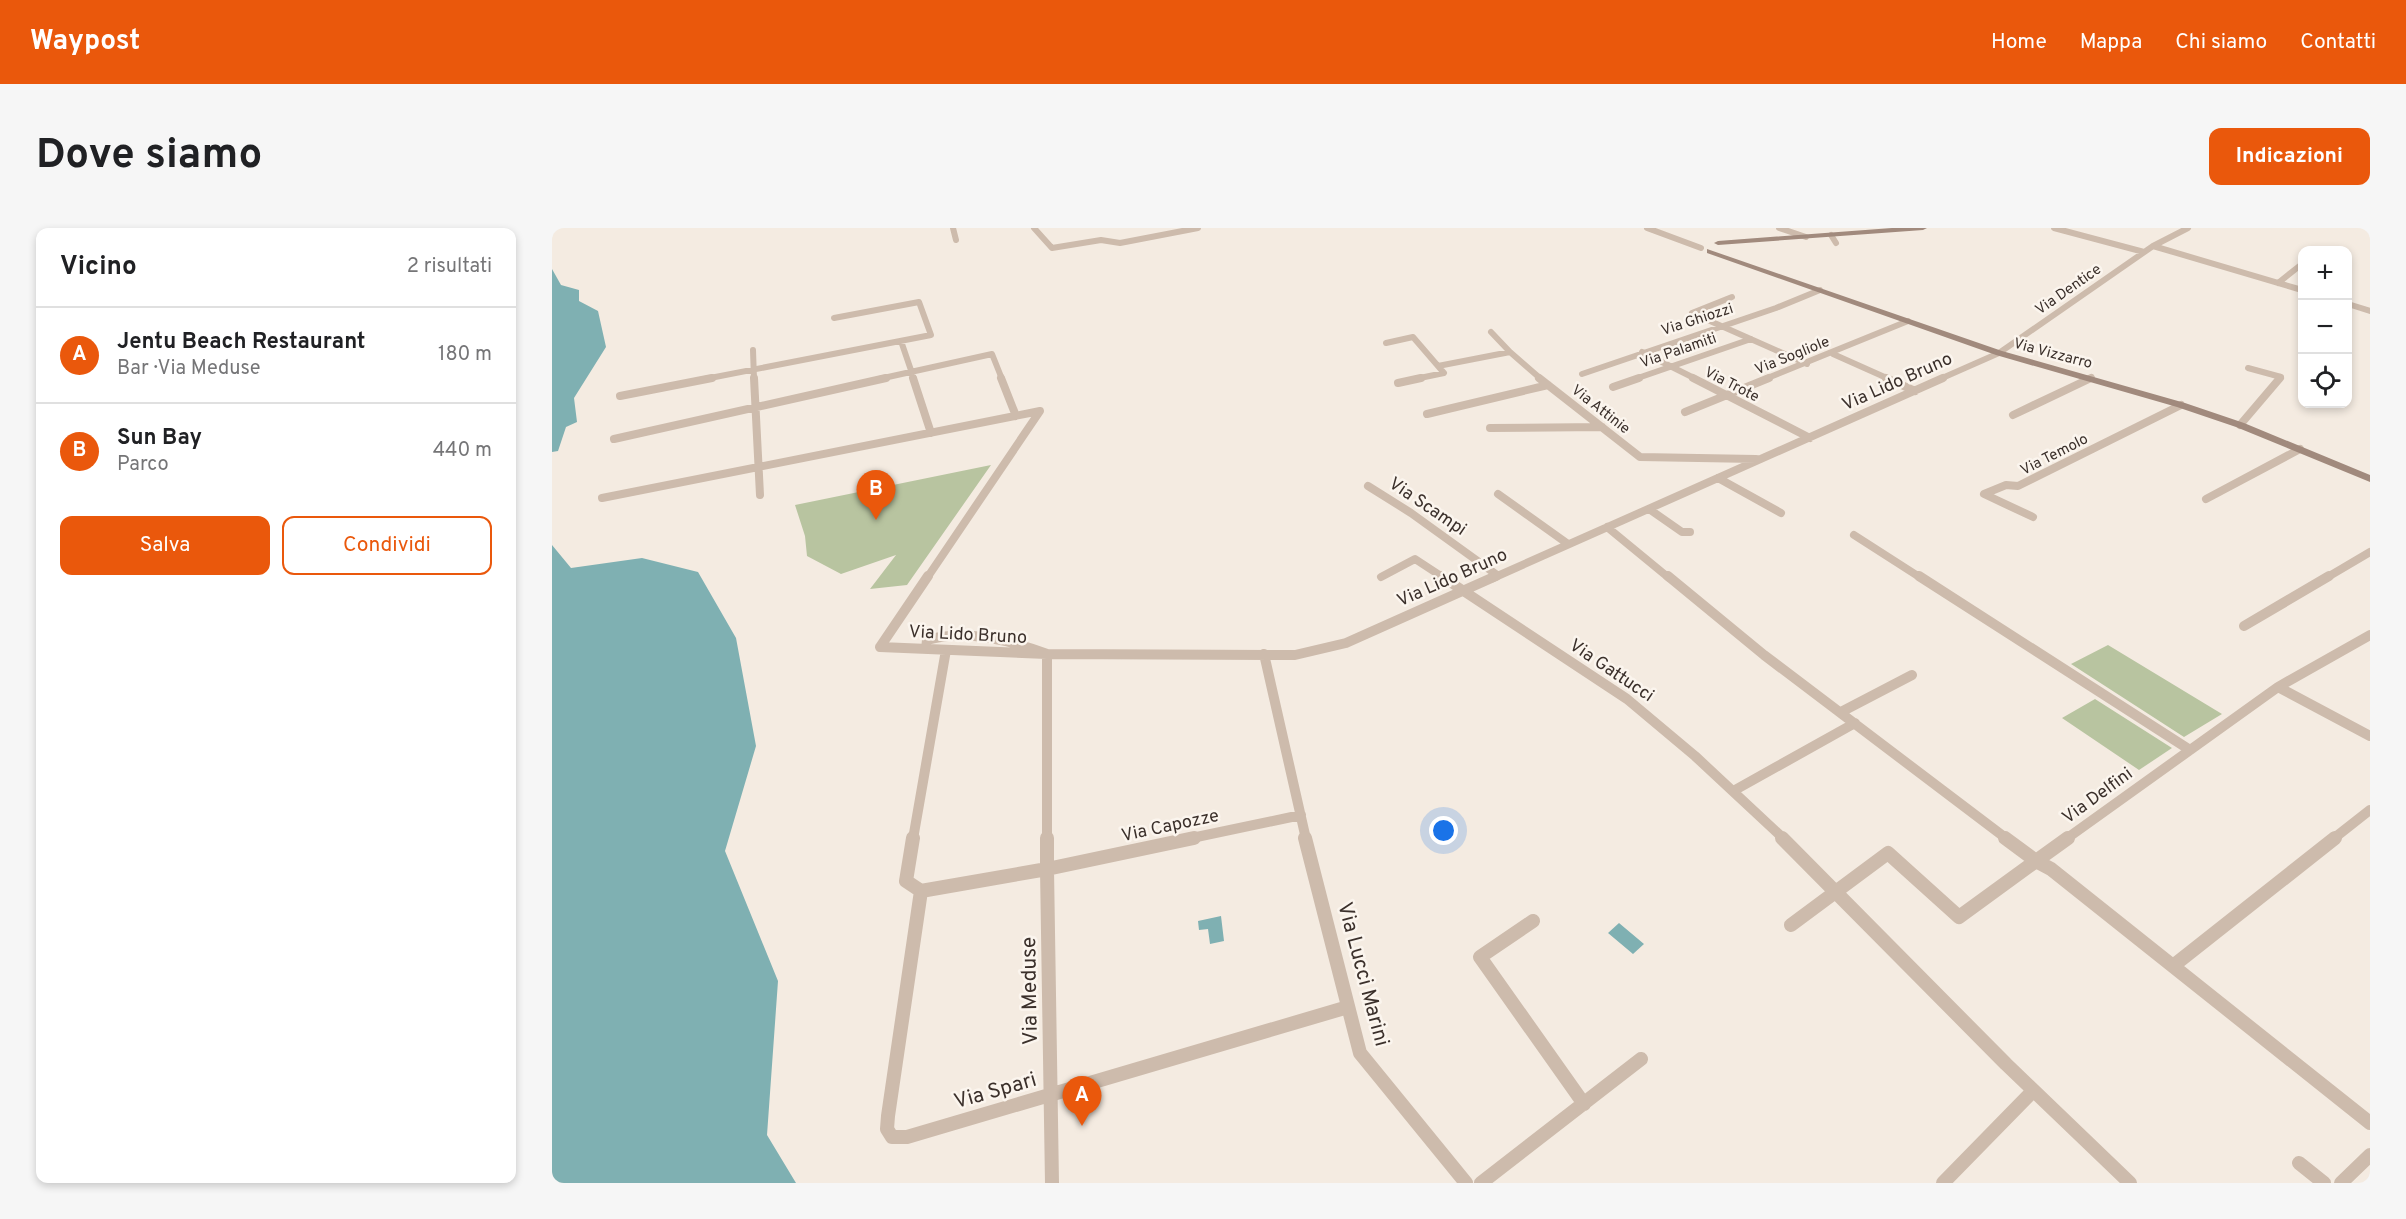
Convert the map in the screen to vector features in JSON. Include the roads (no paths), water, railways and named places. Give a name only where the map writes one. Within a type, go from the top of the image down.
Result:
[{"type":"street","points":[[953,228],[957,240]]},
{"type":"street","points":[[1034,228],[1052,248],[1101,240],[1120,243],[1197,228]]},
{"type":"street","points":[[1647,228],[1686,242],[1702,245]]},
{"type":"street","points":[[1779,228],[1806,237]]},
{"type":"street","points":[[1724,249],[1736,243],[1923,228]]},
{"type":"street","points":[[2054,228],[2144,252]]},
{"type":"street","name":"Via Dentice","points":[[1999,353],[2153,246],[2188,228]]},
{"type":"street","points":[[1831,235],[1836,243]]},
{"type":"street","name":"Via Vizzarro","points":[[1702,245],[1710,251],[1724,249]]},
{"type":"street","name":"Via Vizzarro","points":[[1702,245],[1724,249],[1820,290],[1999,353],[2091,378],[2240,425],[2370,478]]},
{"type":"street","points":[[2153,246],[2298,289]]},
{"type":"street","points":[[2278,283],[2298,267]]},
{"type":"street","name":"Via Ghiozzi","points":[[1582,374],[1720,325],[1776,308],[1820,290]]},
{"type":"street","points":[[1732,297],[1692,313],[1807,364]]},
{"type":"street","points":[[620,396],[931,335],[919,302],[834,318]]},
{"type":"street","points":[[2352,305],[2370,311]]},
{"type":"street","name":"Via Sogliole","points":[[1685,412],[1833,354],[1908,321]]},
{"type":"street","name":"Via Attinie","points":[[1491,332],[1548,385],[1640,457],[1761,459]]},
{"type":"street","points":[[1386,343],[1413,337],[1444,373],[1398,383]]},
{"type":"street","name":"Via Palamiti","points":[[1614,387],[1751,339]]},
{"type":"street","points":[[901,341],[931,433]]},
{"type":"street","points":[[753,350],[760,495]]},
{"type":"street","points":[[1438,366],[1510,352]]},
{"type":"street","name":"Via Trote","points":[[1642,352],[1810,438]]},
{"type":"street","name":"Via Lido Bruno","points":[[1016,416],[1040,411],[880,646],[1047,654],[1295,655],[1346,643],[1999,353]]},
{"type":"street","points":[[602,498],[1016,416],[992,354],[614,439]]},
{"type":"street","points":[[1833,354],[1915,391]]},
{"type":"street","points":[[2240,425],[2282,377],[2248,368]]},
{"type":"street","points":[[2013,415],[2091,378]]},
{"type":"street","points":[[1427,414],[1548,385]]},
{"type":"street","name":"Via Temolo","points":[[2033,517],[1984,495],[2006,484],[2019,486],[2181,405]]},
{"type":"street","points":[[1490,428],[1602,427]]},
{"type":"street","points":[[2206,499],[2300,449]]},
{"type":"street","points":[[1718,478],[1781,513]]},
{"type":"street","name":"Via Scampi","points":[[1368,486],[1411,513],[1497,575]]},
{"type":"street","points":[[1498,494],[1568,544]]},
{"type":"street","points":[[1649,509],[1682,532],[1690,532]]},
{"type":"street","points":[[1607,527],[1764,656],[2036,861],[2051,869],[2370,1123]]},
{"type":"street","points":[[1854,536],[2190,750]]},
{"type":"street","points":[[2244,626],[2370,552]]},
{"type":"street","name":"Via Gattucci","points":[[1381,577],[1415,560],[1627,699],[1735,790],[2032,1092],[2130,1183]]},
{"type":"street","name":"Via Delfini","points":[[1835,891],[1888,853],[1959,917],[2277,687],[2370,635]]},
{"type":"street","points":[[926,649],[927,640],[937,636],[955,636],[996,640],[1047,654]]},
{"type":"street","points":[[921,891],[906,880],[946,650]]},
{"type":"street","name":"Via Meduse","points":[[1047,654],[1047,869],[1052,1183]]},
{"type":"street","name":"Via Lucci Marini","points":[[1264,654],[1291,781],[1360,1053],[1466,1183]]},
{"type":"street","points":[[1841,712],[1912,675]]},
{"type":"street","points":[[2277,687],[2370,736]]},
{"type":"street","points":[[1735,790],[1855,723]]},
{"type":"street","points":[[2173,966],[2370,810]]},
{"type":"street","name":"Via Capozze","points":[[921,891],[1047,869],[1301,815]]},
{"type":"street","name":"Via Spari","points":[[921,891],[888,1116],[887,1129],[892,1137],[908,1137],[1348,1007]]},
{"type":"street","points":[[1791,925],[1835,891]]},
{"type":"street","points":[[1533,921],[1480,957],[1584,1104]]},
{"type":"street","points":[[1481,1183],[1641,1059]]},
{"type":"street","points":[[1943,1183],[2032,1092]]},
{"type":"street","points":[[2341,1183],[2370,1155]]},
{"type":"street","points":[[2299,1163],[2324,1183]]},
{"type":"water","points":[[552,269],[561,285],[579,290],[579,301],[598,311],[606,347],[574,398],[577,422],[566,427],[558,451],[552,452]]},
{"type":"water","points":[[552,545],[571,568],[642,558],[698,572],[736,638],[756,746],[725,851],[778,981],[767,1135],[796,1183],[552,1183]]},
{"type":"water","points":[[1221,916],[1224,941],[1210,944],[1208,929],[1199,930],[1198,921]]},
{"type":"water","points":[[1619,923],[1644,944],[1633,954],[1608,933]]},
{"type":"place","name":"Sun Bay","points":[[876,520]]},
{"type":"place","name":"Jentu Beach Restaurant","points":[[1082,1126]]}]
